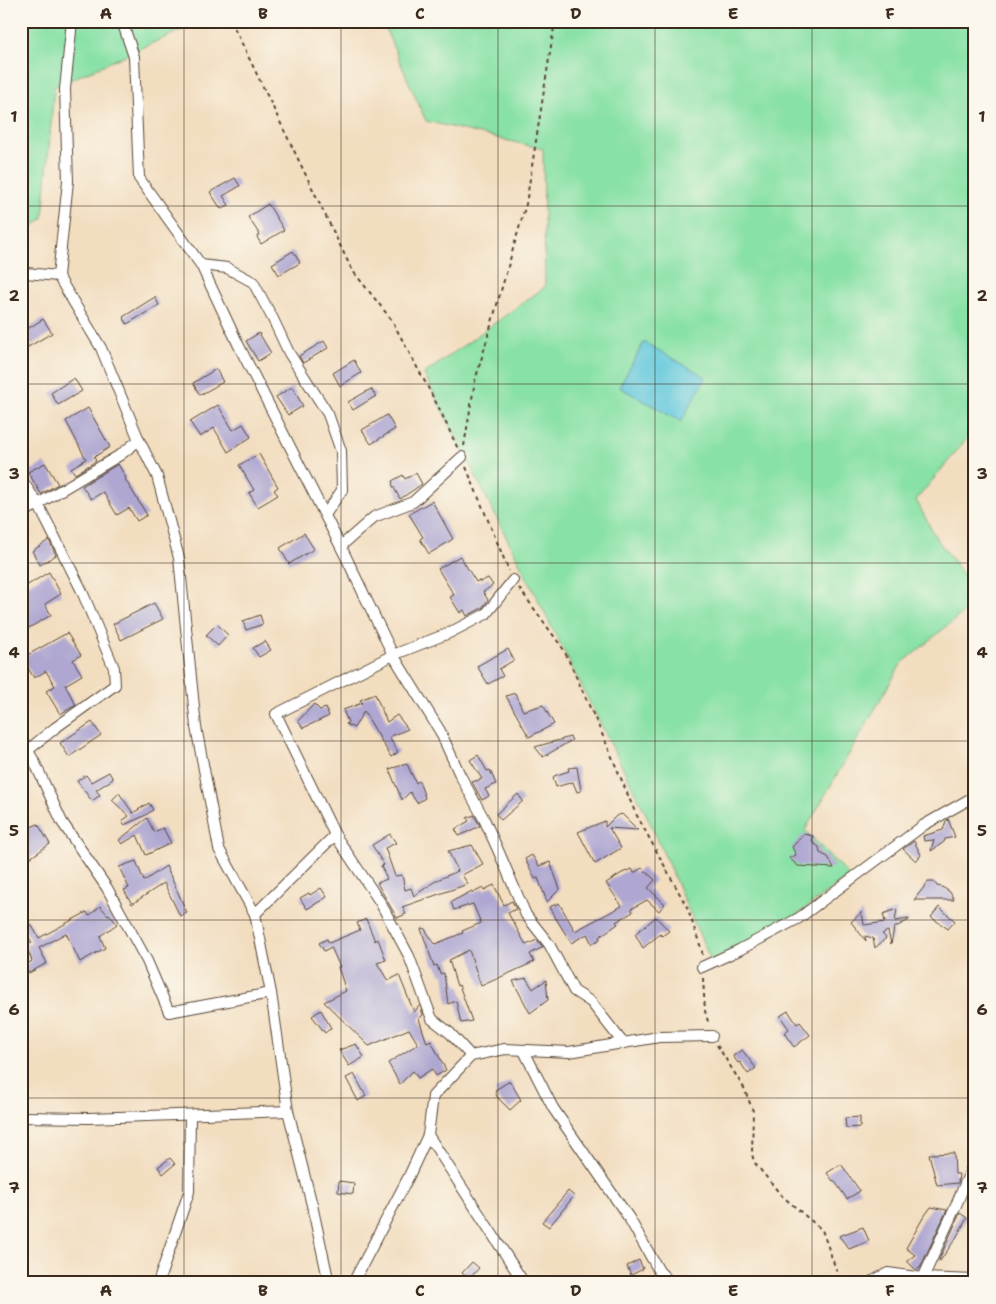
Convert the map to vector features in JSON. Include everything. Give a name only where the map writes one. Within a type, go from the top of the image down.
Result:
[{"type":"street","points":[[72,21],[65,89],[68,181],[58,276],[101,348],[139,440],[157,476],[179,558],[196,727],[219,850],[255,914],[271,992],[288,1111],[312,1205],[329,1283]]},
{"type":"street","points":[[122,21],[134,57],[139,178],[201,265],[242,352],[341,546],[393,655],[440,732],[460,775],[484,819],[526,916],[549,944],[574,991],[591,1002],[623,1043]]},
{"type":"street","points":[[201,265],[227,268],[253,282],[289,354],[328,414],[340,451],[342,490],[325,514]]},
{"type":"street","points":[[21,276],[26,273],[58,276]]},
{"type":"street","points":[[21,514],[120,455],[139,440]]},
{"type":"street","points":[[341,546],[374,517],[413,502],[462,457]]},
{"type":"street","points":[[21,479],[38,504],[85,598],[114,668],[115,685],[28,750]]},
{"type":"street","points":[[471,1056],[450,1033],[432,1019],[409,956],[380,902],[335,835],[276,714],[393,655],[449,633],[486,614],[513,580]]},
{"type":"street","points":[[21,739],[62,822],[116,904],[146,961],[169,1012],[271,992]]},
{"type":"street","points":[[702,968],[799,918],[924,825],[975,796]]},
{"type":"street","points":[[255,914],[335,835]]},
{"type":"street","points":[[352,1283],[409,1176],[428,1135],[433,1096],[471,1056],[505,1050],[568,1052],[659,1037],[712,1036]]},
{"type":"street","points":[[524,1050],[553,1108],[628,1218],[659,1271],[671,1283]]},
{"type":"street","points":[[21,1117],[89,1118],[288,1111]]},
{"type":"street","points":[[158,1283],[190,1192],[190,1115]]},
{"type":"street","points":[[428,1135],[524,1283]]},
{"type":"street","points":[[923,1278],[975,1160]]},
{"type":"street","points":[[869,1283],[888,1273],[923,1278],[975,1280]]},
{"type":"path","points":[[231,21],[352,270],[392,319],[439,408],[462,457],[513,580],[564,650],[635,812],[687,907],[702,951],[705,1011],[712,1036],[744,1088],[753,1111],[752,1154],[754,1162],[781,1195],[822,1230],[840,1283]]},
{"type":"path","points":[[462,457],[475,381],[526,204],[555,21]]},
{"type":"green space","points":[[21,21],[202,21],[54,87],[43,218],[21,237]]},
{"type":"green space","points":[[382,21],[975,21],[975,429],[916,500],[936,538],[975,590],[975,603],[901,664],[805,830],[849,876],[770,935],[715,970],[648,818],[424,374],[545,287],[543,149],[426,121]]},
{"type":"water","points":[[644,342],[706,377],[681,422],[619,387]]},
{"type":"building","points":[[235,178],[240,186],[223,196],[229,205],[221,209],[210,192]]},
{"type":"building","points":[[268,204],[284,230],[261,244],[257,237],[260,235],[248,217]]},
{"type":"building","points":[[293,251],[300,263],[279,275],[272,264]]},
{"type":"building","points":[[155,297],[159,305],[127,324],[123,317]]},
{"type":"building","points":[[43,319],[52,333],[28,347],[21,333]]},
{"type":"building","points":[[259,333],[271,353],[258,361],[246,341]]},
{"type":"building","points":[[324,341],[328,348],[303,363],[299,356]]},
{"type":"building","points":[[354,360],[361,373],[340,386],[333,373]]},
{"type":"building","points":[[216,369],[223,382],[200,395],[193,383]]},
{"type":"building","points":[[74,378],[82,391],[58,405],[51,393]]},
{"type":"building","points":[[292,387],[303,406],[288,415],[276,397]]},
{"type":"building","points":[[371,389],[376,396],[353,410],[348,402]]},
{"type":"building","points":[[218,405],[233,430],[243,424],[251,437],[228,452],[214,428],[200,437],[190,422]]},
{"type":"building","points":[[88,408],[110,447],[94,457],[96,461],[75,474],[71,468],[86,459],[66,421]]},
{"type":"building","points":[[387,415],[395,429],[371,444],[362,430]]},
{"type":"building","points":[[259,454],[278,487],[274,490],[278,495],[258,507],[249,493],[254,490],[239,465]]},
{"type":"building","points":[[45,463],[58,484],[41,494],[28,472]]},
{"type":"building","points":[[118,464],[147,515],[137,521],[129,508],[117,515],[103,492],[91,499],[82,486]]},
{"type":"building","points":[[416,473],[422,484],[400,499],[392,481],[403,475],[405,479]]},
{"type":"building","points":[[432,501],[453,539],[429,554],[420,539],[423,537],[409,514]]},
{"type":"building","points":[[304,533],[314,549],[289,564],[280,548]]},
{"type":"building","points":[[49,540],[56,555],[40,565],[32,551]]},
{"type":"building","points":[[460,556],[476,582],[488,578],[493,585],[483,592],[488,600],[482,608],[467,616],[464,610],[460,613],[450,597],[454,595],[438,569]]},
{"type":"building","points":[[49,572],[61,594],[45,604],[51,615],[27,629],[21,619],[21,589]]},
{"type":"building","points":[[154,603],[163,619],[121,640],[113,624]]},
{"type":"building","points":[[260,615],[263,624],[246,630],[243,621]]},
{"type":"building","points":[[217,624],[228,635],[218,646],[206,635]]},
{"type":"building","points":[[67,633],[81,655],[73,660],[82,675],[65,685],[76,705],[60,714],[46,691],[55,686],[46,671],[34,678],[22,658]]},
{"type":"building","points":[[265,641],[271,650],[259,657],[253,648]]},
{"type":"building","points":[[508,649],[514,660],[499,669],[503,676],[488,684],[477,666]]},
{"type":"building","points":[[515,693],[523,711],[543,705],[554,724],[529,737],[506,696]]},
{"type":"building","points":[[375,694],[387,722],[397,715],[408,729],[389,737],[398,752],[391,757],[364,711],[354,728],[346,724],[348,722],[343,710],[362,703],[360,700]]},
{"type":"building","points":[[314,704],[320,710],[326,708],[329,716],[303,728],[298,721]]},
{"type":"building","points":[[92,722],[101,735],[69,757],[60,743]]},
{"type":"building","points":[[570,737],[572,740],[543,757],[535,747]]},
{"type":"building","points":[[478,755],[487,771],[490,770],[496,784],[485,789],[489,796],[482,800],[472,782],[482,779],[470,760]]},
{"type":"building","points":[[407,764],[416,783],[419,781],[425,798],[417,803],[410,792],[402,800],[389,769]]},
{"type":"building","points":[[577,767],[581,791],[577,792],[573,782],[556,787],[554,776],[569,771],[568,768]]},
{"type":"building","points":[[109,772],[113,779],[96,790],[100,795],[92,801],[77,781],[86,775],[91,782]]},
{"type":"building","points":[[119,793],[133,813],[149,803],[153,810],[124,825],[122,821],[129,816],[112,800]]},
{"type":"building","points":[[518,794],[523,801],[501,820],[496,814]]},
{"type":"building","points":[[622,814],[638,830],[609,828],[621,848],[595,864],[578,832],[605,821],[605,827],[616,816]]},
{"type":"building","points":[[474,815],[480,826],[459,836],[455,829],[469,821],[467,818]]},
{"type":"building","points":[[147,818],[154,832],[163,828],[171,843],[146,855],[137,835],[122,844],[119,840]]},
{"type":"building","points":[[948,819],[955,837],[945,839],[944,842],[931,851],[934,840],[924,841],[923,836],[943,830]]},
{"type":"building","points":[[38,824],[50,844],[27,860],[21,851],[21,831]]},
{"type":"building","points":[[390,834],[396,843],[385,848],[395,876],[402,875],[405,890],[411,888],[414,896],[437,880],[458,871],[448,851],[472,845],[483,864],[462,875],[468,884],[402,907],[406,914],[397,918],[377,883],[387,879],[381,866],[384,865],[372,845]]},
{"type":"building","points":[[804,834],[813,836],[812,842],[819,847],[820,853],[828,857],[834,868],[798,866],[789,858],[796,855],[792,847]]},
{"type":"building","points":[[914,841],[921,855],[916,861],[903,849]]},
{"type":"building","points":[[532,855],[539,866],[550,862],[560,889],[547,902],[538,878],[535,879],[525,859]]},
{"type":"building","points":[[136,861],[144,881],[166,866],[187,913],[180,916],[164,883],[132,904],[124,890],[129,888],[119,867]]},
{"type":"building","points":[[642,868],[655,880],[648,888],[665,904],[659,911],[647,900],[631,909],[633,912],[616,922],[618,924],[592,944],[587,934],[571,943],[549,907],[559,903],[575,931],[622,906],[606,883],[622,873],[632,869],[634,873]]},
{"type":"building","points":[[928,882],[934,882],[937,886],[950,892],[954,900],[914,900]]},
{"type":"building","points":[[494,885],[504,905],[512,901],[516,909],[508,913],[526,945],[537,940],[543,947],[530,954],[534,962],[481,986],[469,950],[449,960],[457,986],[459,985],[472,1021],[461,1023],[456,1001],[448,1004],[444,973],[440,974],[437,965],[434,966],[421,929],[424,928],[435,944],[463,933],[462,931],[481,923],[473,904],[454,910],[451,902],[472,891],[473,893],[483,888],[484,890]]},
{"type":"building","points":[[321,888],[327,897],[307,909],[300,898],[309,893],[310,895]]},
{"type":"building","points":[[100,906],[117,924],[100,936],[105,948],[80,962],[66,933],[39,948],[47,963],[29,973],[24,966],[32,961],[26,945],[32,943],[21,923],[28,919],[39,938],[87,912],[89,916]]},
{"type":"building","points":[[939,907],[955,921],[948,929],[931,917]]},
{"type":"building","points":[[897,909],[895,921],[909,920],[894,928],[891,944],[888,931],[882,934],[886,938],[875,948],[873,938],[865,936],[866,941],[851,922],[862,912],[864,925],[885,922],[883,914]]},
{"type":"building","points":[[656,917],[669,931],[662,936],[660,934],[643,948],[635,934]]},
{"type":"building","points":[[366,919],[375,941],[378,939],[386,960],[377,963],[388,981],[399,975],[414,1012],[420,1005],[423,1015],[419,1019],[427,1043],[431,1041],[446,1070],[436,1076],[432,1069],[418,1078],[413,1071],[400,1084],[388,1063],[418,1044],[409,1029],[369,1046],[324,1002],[346,991],[338,967],[340,967],[331,947],[324,951],[319,943],[327,939],[329,943],[360,930],[357,923]]},
{"type":"building","points":[[526,978],[533,989],[546,980],[548,1000],[530,1013],[513,981]]},
{"type":"building","points":[[321,1010],[331,1028],[325,1033],[312,1016]]},
{"type":"building","points":[[788,1011],[797,1024],[800,1022],[810,1035],[794,1047],[784,1033],[789,1029],[780,1016]]},
{"type":"building","points":[[356,1044],[364,1057],[349,1066],[339,1050]]},
{"type":"building","points":[[742,1050],[756,1068],[748,1074],[740,1062],[738,1063],[733,1056]]},
{"type":"building","points":[[354,1074],[366,1096],[358,1101],[346,1078]]},
{"type":"building","points":[[510,1081],[521,1100],[510,1110],[497,1097],[495,1090]]},
{"type":"building","points":[[860,1117],[860,1127],[846,1128],[845,1118]]},
{"type":"building","points":[[954,1153],[955,1174],[959,1174],[958,1183],[937,1185],[929,1154]]},
{"type":"building","points":[[170,1158],[175,1164],[163,1174],[158,1167]]},
{"type":"building","points":[[841,1164],[860,1191],[847,1199],[827,1173]]},
{"type":"building","points":[[339,1181],[354,1183],[353,1194],[338,1192]]},
{"type":"building","points":[[568,1191],[574,1196],[549,1227],[542,1222]]},
{"type":"building","points":[[931,1207],[947,1210],[920,1268],[916,1270],[907,1261],[915,1255],[906,1248]]},
{"type":"building","points":[[960,1213],[967,1218],[940,1261],[939,1260]]},
{"type":"building","points":[[863,1227],[869,1241],[849,1249],[839,1236]]},
{"type":"building","points":[[639,1260],[643,1269],[631,1275],[627,1266]]},
{"type":"building","points":[[472,1262],[479,1268],[469,1279],[462,1273]]}]
